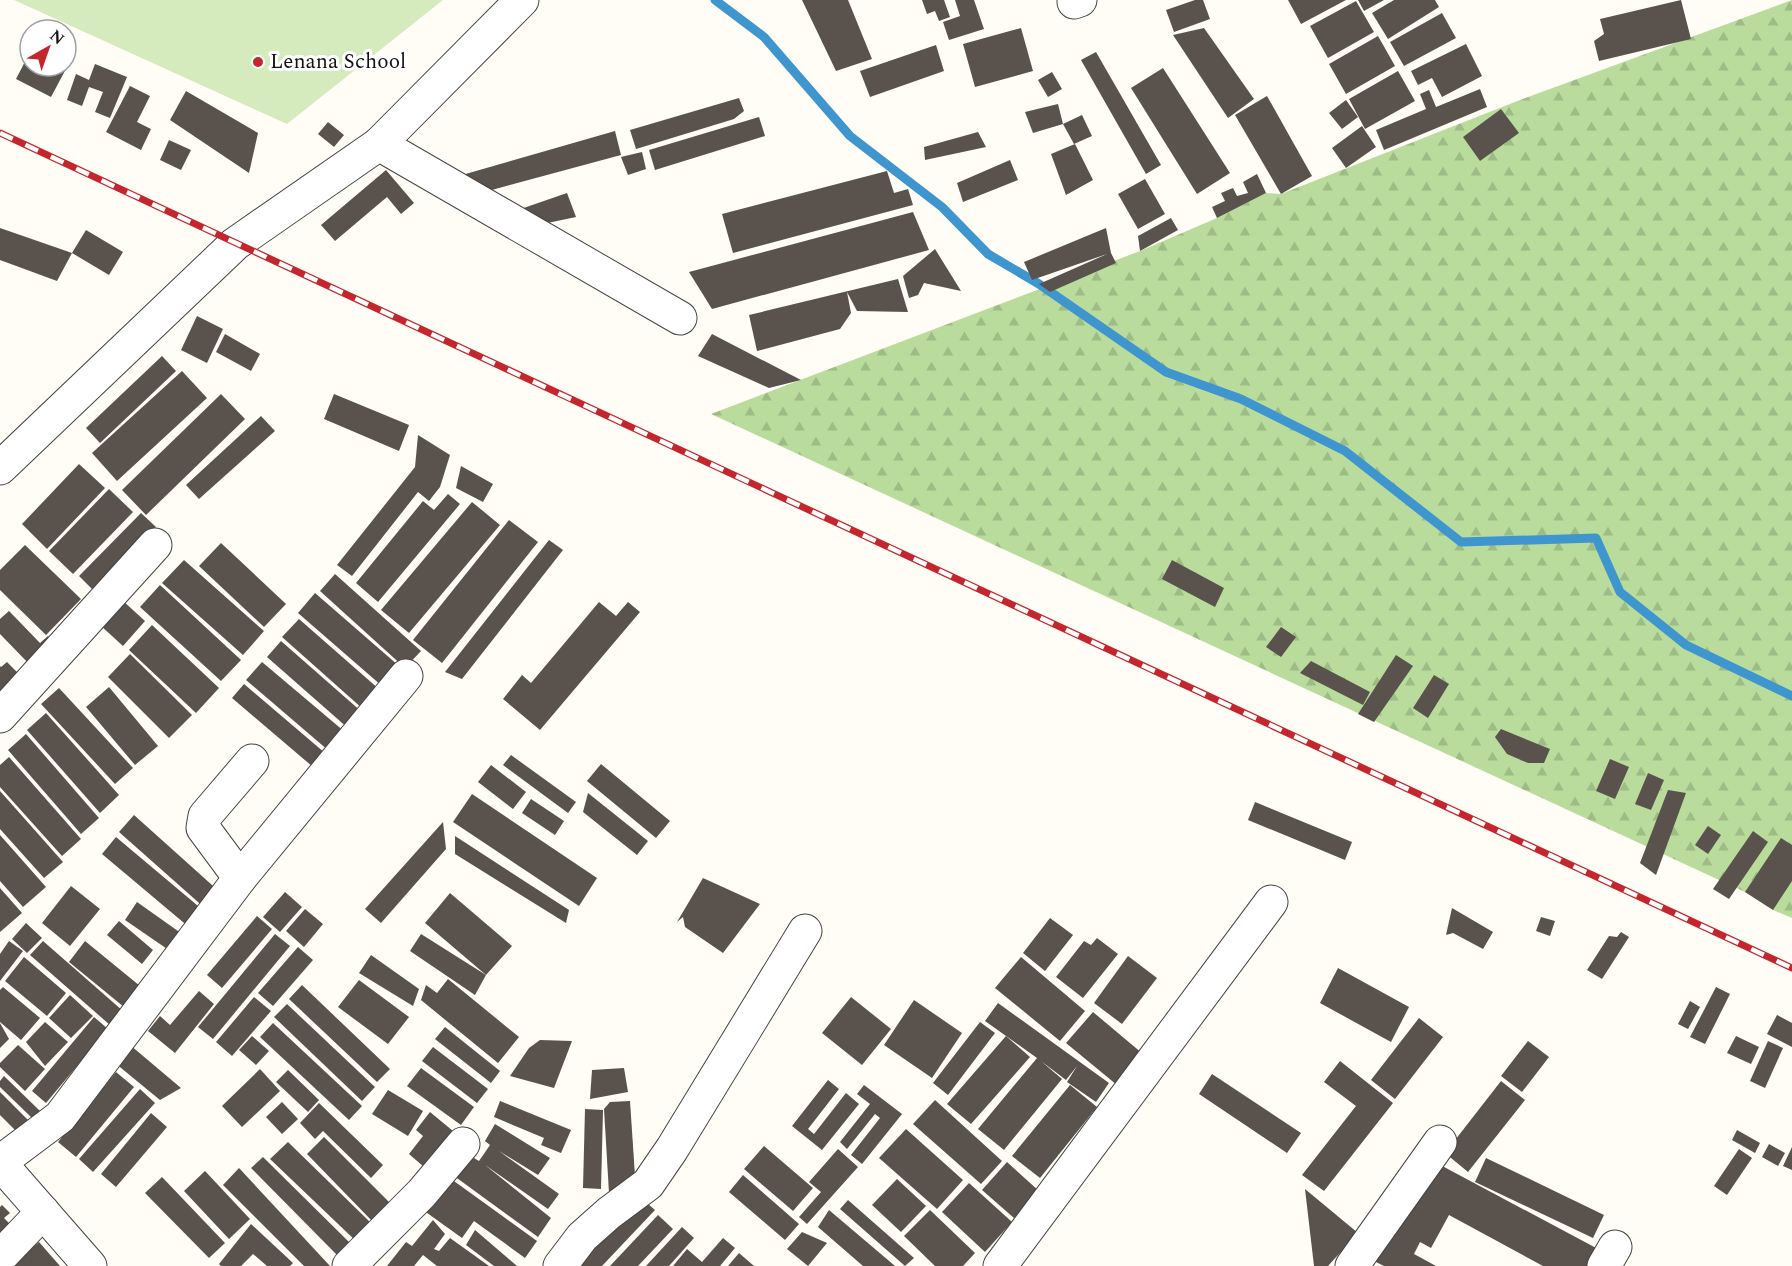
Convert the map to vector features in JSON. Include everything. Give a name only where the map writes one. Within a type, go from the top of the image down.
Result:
[{"type":"street","points":[[0,468],[235,244],[379,144],[522,0]]},
{"type":"street","points":[[379,144],[680,318]]},
{"type":"street","points":[[0,716],[155,544]]},
{"type":"street","points":[[90,1266],[0,1163],[60,1117],[240,878],[406,676]]},
{"type":"street","points":[[240,878],[203,828],[205,816],[252,761]]},
{"type":"street","points":[[1000,1266],[1270,902]]},
{"type":"street","points":[[560,1266],[582,1237],[609,1213],[648,1184],[805,931]]},
{"type":"street","points":[[1352,1266],[1440,1142]]},
{"type":"street","points":[[349,1266],[390,1227],[463,1144]]},
{"type":"street","points":[[0,1257],[43,1212]]},
{"type":"green space","name":"Lenana School","points":[[14,0],[443,0],[287,124],[78,29],[78,18],[54,18]]},
{"type":"green space","points":[[1792,0],[1792,918],[1773,910],[1745,892],[711,414],[1140,251],[1217,218],[1266,193],[1281,194],[1520,100]]},
{"type":"building","points":[[802,0],[848,0],[872,59],[836,71]]},
{"type":"building","points":[[922,0],[944,0],[950,17],[939,21],[935,11],[927,14]]},
{"type":"building","points":[[955,0],[974,0],[984,29],[949,40],[943,22],[960,16]]},
{"type":"building","points":[[1195,0],[1203,0],[1210,19],[1174,32],[1166,10]]},
{"type":"building","points":[[1288,0],[1346,0],[1301,24]]},
{"type":"building","points":[[1358,0],[1384,0],[1364,11]]},
{"type":"building","points":[[1394,0],[1435,0],[1439,7],[1388,39],[1372,13]]},
{"type":"building","points":[[1681,0],[1691,39],[1599,61],[1594,41],[1604,34],[1600,19]]},
{"type":"building","points":[[1356,1],[1374,32],[1328,58],[1310,26]]},
{"type":"building","points":[[1442,13],[1456,38],[1404,66],[1390,42]]},
{"type":"building","points":[[1021,28],[1033,71],[975,87],[963,44]]},
{"type":"building","points":[[1204,28],[1254,99],[1228,118],[1173,35]]},
{"type":"building","points":[[1378,36],[1395,66],[1346,94],[1329,64]]},
{"type":"building","points":[[1466,44],[1482,76],[1442,97],[1432,78],[1418,85],[1411,71]]},
{"type":"building","points":[[936,45],[944,71],[870,97],[860,71]]},
{"type":"building","points":[[1096,52],[1161,165],[1146,174],[1081,60]]},
{"type":"building","points":[[95,64],[127,77],[110,118],[95,112],[103,92],[89,87],[82,106],[67,100],[75,78],[78,78],[78,75],[89,80]]},
{"type":"building","points":[[1163,68],[1230,173],[1197,194],[1131,88]]},
{"type":"building","points":[[1398,71],[1415,101],[1365,129],[1349,99]]},
{"type":"building","points":[[1052,72],[1062,89],[1048,97],[1038,80]]},
{"type":"building","points":[[18,75],[18,78],[61,78],[51,97],[16,79]]},
{"type":"building","points":[[130,86],[150,96],[137,122],[151,129],[141,150],[106,132]]},
{"type":"building","points":[[1480,89],[1487,107],[1384,150],[1376,130],[1426,109],[1420,94],[1429,90],[1436,107]]},
{"type":"building","points":[[186,91],[258,133],[249,173],[170,120]]},
{"type":"building","points":[[1267,96],[1312,176],[1281,194],[1235,115]]},
{"type":"building","points":[[739,98],[744,111],[734,119],[636,149],[630,130]]},
{"type":"building","points":[[1346,100],[1358,117],[1342,129],[1329,113]]},
{"type":"building","points":[[1058,104],[1063,124],[1033,133],[1025,112]]},
{"type":"building","points":[[1501,109],[1519,133],[1480,161],[1463,137]]},
{"type":"building","points":[[1082,115],[1092,136],[1074,144],[1063,124]]},
{"type":"building","points":[[759,117],[765,136],[655,170],[649,150]]},
{"type":"building","points":[[328,122],[344,135],[334,147],[318,134]]},
{"type":"building","points":[[1362,126],[1376,147],[1346,168],[1332,148]]},
{"type":"building","points":[[615,131],[621,155],[477,194],[455,177]]},
{"type":"building","points":[[978,132],[986,147],[925,160],[924,147]]},
{"type":"building","points":[[169,140],[191,150],[181,170],[160,160]]},
{"type":"building","points":[[1075,144],[1093,180],[1066,195],[1051,154]]},
{"type":"building","points":[[642,152],[646,169],[628,175],[621,157]]},
{"type":"building","points":[[1010,160],[1018,180],[963,202],[957,183]]},
{"type":"building","points":[[386,170],[414,203],[401,214],[387,197],[335,241],[321,225]]},
{"type":"building","points":[[887,171],[894,193],[908,189],[913,205],[733,253],[722,214]]},
{"type":"building","points":[[1257,174],[1266,193],[1217,218],[1212,207],[1225,201],[1221,193],[1233,188],[1237,196],[1248,193],[1243,182]]},
{"type":"building","points":[[1145,179],[1165,214],[1138,229],[1118,194]]},
{"type":"building","points":[[567,193],[576,217],[533,226],[512,212]]},
{"type":"building","points":[[913,212],[929,250],[712,309],[689,272]]},
{"type":"building","points":[[1171,218],[1178,230],[1140,251],[1138,236]]},
{"type":"building","points":[[0,228],[72,253],[57,281],[0,260]]},
{"type":"building","points":[[1106,228],[1111,253],[1116,263],[1050,292],[1039,284],[1107,254],[1032,280],[1024,262]]},
{"type":"building","points":[[86,230],[123,252],[109,275],[72,253]]},
{"type":"building","points":[[935,249],[961,291],[924,283],[918,295],[909,298],[903,276]]},
{"type":"building","points":[[898,279],[908,312],[857,311],[847,292],[851,313],[840,329],[757,351],[749,315]]},
{"type":"building","points":[[197,316],[223,329],[207,363],[181,350]]},
{"type":"building","points":[[225,334],[260,354],[251,371],[216,352]]},
{"type":"building","points":[[712,334],[801,380],[769,388],[698,356]]},
{"type":"building","points":[[162,356],[176,371],[100,443],[86,428]]},
{"type":"building","points":[[182,371],[207,398],[117,481],[92,453]]},
{"type":"building","points":[[221,394],[245,419],[146,515],[122,490]]},
{"type":"building","points":[[334,394],[409,425],[399,451],[324,419]]},
{"type":"building","points":[[261,416],[275,431],[199,499],[186,485]]},
{"type":"building","points":[[418,435],[450,455],[440,487],[429,501],[418,492],[352,576],[337,565],[415,467]]},
{"type":"building","points":[[79,464],[105,488],[47,549],[22,524]]},
{"type":"building","points":[[461,466],[493,484],[483,502],[456,488]]},
{"type":"building","points":[[109,489],[133,512],[73,574],[49,551]]},
{"type":"building","points":[[448,494],[460,504],[378,602],[356,583],[423,501],[434,510]]},
{"type":"building","points":[[472,502],[500,525],[409,633],[381,610]]},
{"type":"building","points":[[141,513],[156,527],[94,591],[79,576]]},
{"type":"building","points":[[509,520],[538,542],[442,663],[413,640]]},
{"type":"building","points":[[549,540],[563,550],[462,679],[445,672]]},
{"type":"building","points":[[221,543],[286,604],[264,627],[199,566]]},
{"type":"building","points":[[25,545],[81,599],[46,635],[0,590],[0,570]]},
{"type":"building","points":[[184,560],[264,631],[243,655],[162,583]]},
{"type":"building","points":[[1172,560],[1224,588],[1215,607],[1162,579]]},
{"type":"building","points":[[335,574],[421,651],[405,668],[320,591]]},
{"type":"building","points":[[160,585],[241,660],[221,681],[140,607]]},
{"type":"building","points":[[315,593],[399,666],[382,686],[298,613]]},
{"type":"building","points":[[122,600],[145,621],[123,646],[100,625]]},
{"type":"building","points":[[599,602],[616,616],[628,602],[640,612],[540,730],[503,699],[522,675],[531,683]]},
{"type":"building","points":[[9,611],[40,643],[48,636],[57,646],[34,669],[0,634],[0,619]]},
{"type":"building","points":[[299,619],[380,690],[363,709],[282,637]]},
{"type":"building","points":[[152,625],[219,688],[196,713],[129,650]]},
{"type":"building","points":[[1281,627],[1296,637],[1281,657],[1266,647]]},
{"type":"building","points":[[281,641],[363,713],[349,729],[267,657]]},
{"type":"building","points":[[130,654],[192,715],[169,738],[108,677]]},
{"type":"building","points":[[1396,655],[1413,666],[1374,722],[1358,714]]},
{"type":"building","points":[[1311,661],[1370,692],[1363,705],[1300,673]]},
{"type":"building","points":[[7,662],[21,676],[0,696],[0,666]]},
{"type":"building","points":[[262,662],[345,732],[329,751],[246,680]]},
{"type":"building","points":[[1434,675],[1449,684],[1428,718],[1413,708]]},
{"type":"building","points":[[244,684],[325,753],[313,767],[232,698]]},
{"type":"building","points":[[109,687],[158,746],[135,765],[86,707]]},
{"type":"building","points":[[59,688],[133,768],[115,784],[41,704]]},
{"type":"building","points":[[46,713],[119,795],[100,813],[27,730]]},
{"type":"building","points":[[1501,729],[1550,749],[1544,763],[1528,763],[1507,754],[1495,737]]},
{"type":"building","points":[[26,734],[99,818],[81,834],[8,750]]},
{"type":"building","points":[[511,755],[576,802],[568,813],[503,765]]},
{"type":"building","points":[[9,757],[81,839],[62,856],[0,787],[0,765]]},
{"type":"building","points":[[1610,759],[1629,767],[1615,799],[1596,791]]},
{"type":"building","points":[[601,764],[670,821],[656,838],[587,781]]},
{"type":"building","points":[[491,765],[526,792],[513,809],[478,782]]},
{"type":"building","points":[[1648,773],[1664,780],[1651,810],[1635,804]]},
{"type":"building","points":[[1668,790],[1686,793],[1656,875],[1640,863]]},
{"type":"building","points":[[0,791],[63,862],[44,878],[0,829]]},
{"type":"building","points":[[588,793],[648,841],[637,855],[583,812]]},
{"type":"building","points":[[472,794],[597,878],[579,906],[453,822]]},
{"type":"building","points":[[531,799],[564,821],[555,835],[522,813]]},
{"type":"building","points":[[1255,802],[1352,842],[1345,860],[1248,820]]},
{"type":"building","points":[[134,815],[222,894],[207,910],[119,832]]},
{"type":"building","points":[[443,822],[446,849],[381,923],[365,909]]},
{"type":"building","points":[[1708,826],[1721,835],[1708,854],[1695,845]]},
{"type":"building","points":[[1753,831],[1768,842],[1729,899],[1713,889]]},
{"type":"building","points":[[0,835],[46,887],[23,907],[0,881]]},
{"type":"building","points":[[455,836],[569,910],[566,923],[455,854]]},
{"type":"building","points":[[116,837],[204,911],[190,928],[102,854]]},
{"type":"building","points":[[1781,838],[1792,845],[1792,881],[1773,910],[1745,892]]},
{"type":"building","points":[[703,878],[760,904],[723,953],[685,927],[683,917],[677,922]]},
{"type":"building","points":[[71,886],[100,909],[70,946],[42,923]]},
{"type":"building","points":[[0,888],[22,913],[0,932]]},
{"type":"building","points":[[285,892],[302,907],[280,932],[263,917]]},
{"type":"building","points":[[450,893],[512,946],[486,975],[425,923]]},
{"type":"building","points":[[137,902],[185,936],[173,953],[125,920]]},
{"type":"building","points":[[1452,908],[1493,932],[1483,949],[1453,933],[1446,935]]},
{"type":"building","points":[[305,909],[323,924],[304,947],[286,931]]},
{"type":"building","points":[[257,916],[272,929],[222,988],[207,975]]},
{"type":"building","points":[[1541,917],[1555,921],[1550,936],[1536,931]]},
{"type":"building","points":[[1050,918],[1073,935],[1045,971],[1023,953]]},
{"type":"building","points":[[119,921],[153,950],[142,964],[107,935]]},
{"type":"building","points":[[26,923],[42,938],[27,953],[12,939]]},
{"type":"building","points":[[1621,932],[1629,937],[1602,979],[1587,970],[1609,936],[1617,937]]},
{"type":"building","points":[[275,934],[290,946],[213,1039],[198,1027]]},
{"type":"building","points":[[421,934],[486,975],[475,995],[410,951]]},
{"type":"building","points":[[1097,938],[1118,954],[1083,998],[1056,977],[1084,941],[1091,945]]},
{"type":"building","points":[[9,941],[23,951],[0,981],[0,954]]},
{"type":"building","points":[[43,941],[123,1011],[110,1025],[30,955]]},
{"type":"building","points":[[85,941],[140,986],[124,1007],[69,962]]},
{"type":"building","points":[[298,947],[313,960],[273,1006],[258,993]]},
{"type":"building","points":[[371,955],[419,989],[413,1006],[359,973]]},
{"type":"building","points":[[1128,956],[1157,978],[1122,1024],[1094,1003]]},
{"type":"building","points":[[24,957],[66,993],[47,1016],[5,981]]},
{"type":"building","points":[[1021,957],[1085,1011],[1060,1041],[995,988]]},
{"type":"building","points":[[1338,968],[1409,1007],[1391,1042],[1320,1003]]},
{"type":"building","points":[[448,979],[519,1037],[498,1063],[421,1000],[426,985],[437,993]]},
{"type":"building","points":[[359,980],[409,1017],[388,1044],[338,1007]]},
{"type":"building","points":[[302,985],[390,1069],[377,1082],[289,999]]},
{"type":"building","points":[[3,987],[40,1018],[21,1040],[0,1022],[0,990]]},
{"type":"building","points":[[1716,987],[1730,994],[1705,1044],[1690,1037]]},
{"type":"building","points":[[199,991],[214,1004],[175,1053],[148,1031],[160,1016],[170,1025]]},
{"type":"building","points":[[70,995],[93,1016],[71,1038],[49,1018]]},
{"type":"building","points":[[254,997],[271,1011],[232,1056],[216,1042]]},
{"type":"building","points":[[851,997],[891,1029],[862,1065],[822,1033]]},
{"type":"building","points":[[914,1000],[962,1033],[932,1078],[884,1045]]},
{"type":"building","points":[[1690,1001],[1700,1007],[1688,1029],[1678,1024]]},
{"type":"building","points":[[998,1003],[1109,1083],[1096,1102],[1067,1082],[1077,1066],[1066,1080],[1041,1061],[1062,1079],[1004,1150],[978,1129],[1037,1058],[985,1021]]},
{"type":"building","points":[[287,1004],[375,1087],[362,1101],[274,1017]]},
{"type":"building","points":[[1093,1012],[1143,1054],[1117,1085],[1066,1043]]},
{"type":"building","points":[[1777,1015],[1792,1023],[1792,1047],[1767,1034]]},
{"type":"building","points":[[94,1017],[108,1029],[46,1103],[32,1091]]},
{"type":"building","points":[[1419,1018],[1443,1037],[1395,1099],[1371,1080]]},
{"type":"building","points":[[45,1022],[68,1042],[45,1066],[26,1042]]},
{"type":"building","points":[[980,1022],[995,1033],[948,1095],[933,1083]]},
{"type":"building","points":[[0,1023],[9,1039],[0,1048]]},
{"type":"building","points":[[273,1023],[362,1106],[349,1120],[260,1037]]},
{"type":"building","points":[[445,1027],[500,1071],[491,1083],[435,1039]]},
{"type":"building","points":[[252,1036],[269,1051],[256,1065],[239,1050]]},
{"type":"building","points":[[1006,1036],[1030,1057],[971,1124],[947,1104]]},
{"type":"building","points":[[1736,1036],[1759,1047],[1751,1064],[1727,1053]]},
{"type":"building","points":[[540,1040],[572,1041],[554,1088],[510,1076],[529,1048]]},
{"type":"building","points":[[1528,1041],[1549,1057],[1522,1092],[1501,1076]]},
{"type":"building","points":[[1768,1041],[1783,1048],[1765,1088],[1750,1081]]},
{"type":"building","points":[[18,1045],[45,1069],[25,1091],[0,1067],[0,1063]]},
{"type":"building","points":[[130,1045],[181,1088],[160,1100],[115,1063]]},
{"type":"building","points":[[433,1047],[488,1089],[477,1103],[422,1061]]},
{"type":"building","points":[[1340,1061],[1393,1103],[1324,1191],[1302,1175],[1356,1106],[1324,1082]]},
{"type":"building","points":[[421,1068],[474,1107],[461,1125],[407,1086]]},
{"type":"building","points":[[624,1068],[628,1092],[590,1099],[592,1070]]},
{"type":"building","points":[[260,1069],[280,1091],[242,1127],[222,1106]]},
{"type":"building","points":[[288,1070],[319,1100],[308,1112],[276,1082]]},
{"type":"building","points":[[116,1072],[134,1087],[76,1157],[58,1142]]},
{"type":"building","points":[[1212,1074],[1301,1133],[1287,1153],[1199,1094]]},
{"type":"building","points":[[4,1076],[40,1111],[32,1118],[0,1087],[0,1081]]},
{"type":"building","points":[[828,1080],[839,1089],[808,1129],[814,1134],[846,1093],[859,1104],[822,1150],[792,1126]]},
{"type":"building","points":[[1501,1081],[1525,1100],[1468,1172],[1445,1153]]},
{"type":"building","points":[[864,1085],[902,1114],[862,1164],[851,1155],[880,1118],[875,1114],[847,1149],[840,1142],[870,1104],[857,1094]]},
{"type":"building","points":[[1070,1085],[1097,1107],[1040,1178],[1012,1156]]},
{"type":"building","points":[[140,1089],[155,1103],[93,1172],[79,1159]]},
{"type":"building","points":[[388,1090],[423,1111],[408,1136],[372,1114]]},
{"type":"building","points":[[0,1092],[32,1124],[20,1135],[0,1115]]},
{"type":"building","points":[[935,1100],[1002,1161],[981,1184],[913,1124]]},
{"type":"building","points":[[500,1101],[571,1130],[561,1153],[541,1145],[544,1138],[494,1117]]},
{"type":"building","points":[[630,1101],[636,1191],[609,1193],[604,1109],[610,1102]]},
{"type":"building","points":[[282,1102],[298,1119],[282,1134],[266,1117]]},
{"type":"building","points":[[319,1103],[383,1165],[371,1178],[323,1131],[315,1139],[300,1123]]},
{"type":"building","points":[[585,1109],[603,1110],[601,1189],[583,1188]]},
{"type":"building","points":[[430,1112],[453,1131],[424,1167],[409,1154],[423,1136],[416,1130]]},
{"type":"building","points":[[151,1113],[167,1127],[116,1187],[101,1174]]},
{"type":"building","points":[[495,1124],[550,1158],[538,1175],[499,1151],[559,1194],[548,1209],[485,1165],[551,1218],[538,1237],[450,1173],[464,1152],[479,1161],[490,1145],[485,1141]]},
{"type":"building","points":[[906,1129],[963,1180],[937,1209],[879,1158]]},
{"type":"building","points":[[1737,1130],[1760,1143],[1755,1153],[1732,1140]]},
{"type":"building","points":[[324,1137],[391,1204],[373,1222],[307,1154]]},
{"type":"building","points":[[288,1142],[373,1225],[358,1243],[270,1159]]},
{"type":"building","points":[[1769,1144],[1785,1153],[1778,1166],[1762,1157]]},
{"type":"building","points":[[764,1146],[813,1188],[793,1211],[744,1169]]},
{"type":"building","points":[[1792,1147],[1792,1170],[1783,1166]]},
{"type":"building","points":[[838,1149],[858,1167],[807,1224],[799,1217],[821,1192],[809,1182]]},
{"type":"building","points":[[1739,1149],[1752,1158],[1727,1195],[1714,1186]]},
{"type":"building","points":[[263,1157],[350,1243],[337,1255],[251,1168]]},
{"type":"building","points":[[1486,1158],[1604,1215],[1593,1238],[1475,1182]]},
{"type":"building","points":[[1431,1160],[1598,1249],[1589,1266],[1543,1266],[1449,1215],[1431,1248],[1420,1242],[1414,1254],[1436,1266],[1384,1266],[1374,1261]]},
{"type":"building","points":[[1007,1162],[1039,1191],[1014,1218],[982,1190]]},
{"type":"building","points":[[239,1168],[330,1266],[304,1266],[223,1185]]},
{"type":"building","points":[[205,1171],[250,1219],[229,1239],[184,1191]]},
{"type":"building","points":[[743,1175],[799,1224],[785,1240],[729,1192]]},
{"type":"building","points":[[447,1176],[537,1241],[525,1258],[474,1221],[462,1238],[423,1210]]},
{"type":"building","points":[[162,1177],[225,1243],[209,1258],[145,1193]]},
{"type":"building","points":[[897,1179],[926,1206],[901,1232],[872,1205]]},
{"type":"building","points":[[969,1183],[1012,1222],[985,1252],[942,1212]]},
{"type":"building","points":[[1305,1189],[1358,1233],[1328,1266],[1314,1266]]},
{"type":"building","points":[[641,1198],[655,1210],[602,1266],[577,1266]]},
{"type":"building","points":[[848,1200],[914,1258],[905,1266],[840,1209]]},
{"type":"building","points":[[2,1205],[10,1213],[4,1218],[13,1227],[0,1237],[0,1207]]},
{"type":"building","points":[[829,1210],[895,1266],[863,1266],[818,1227]]},
{"type":"building","points":[[930,1210],[975,1253],[963,1266],[935,1266],[904,1236]]},
{"type":"building","points":[[658,1215],[673,1229],[638,1266],[610,1266]]},
{"type":"building","points":[[433,1220],[445,1234],[434,1249],[439,1251],[450,1238],[489,1266],[437,1266],[423,1255],[414,1266],[387,1266],[406,1242],[412,1246]]},
{"type":"building","points":[[251,1224],[293,1263],[290,1266],[267,1266],[253,1254],[241,1266],[221,1266],[219,1264]]},
{"type":"building","points":[[682,1227],[694,1238],[669,1266],[646,1266]]},
{"type":"building","points":[[475,1230],[517,1266],[494,1266],[466,1245]]},
{"type":"building","points":[[802,1232],[827,1243],[808,1266],[787,1249]]},
{"type":"building","points":[[723,1238],[735,1248],[720,1266],[673,1266],[687,1249],[702,1262]]},
{"type":"building","points":[[39,1242],[60,1266],[15,1266],[13,1264]]},
{"type":"building","points":[[739,1253],[754,1266],[728,1266]]},
{"type":"waterway","points":[[715,0],[764,37],[850,136],[942,207],[988,254],[1039,284],[1166,372],[1241,399],[1345,451],[1461,542],[1596,538],[1620,592],[1686,645],[1792,696]]},
{"type":"railway","points":[[0,133],[1792,968]]},
{"type":"place","name":"Lenana School","points":[[258,62]]}]
